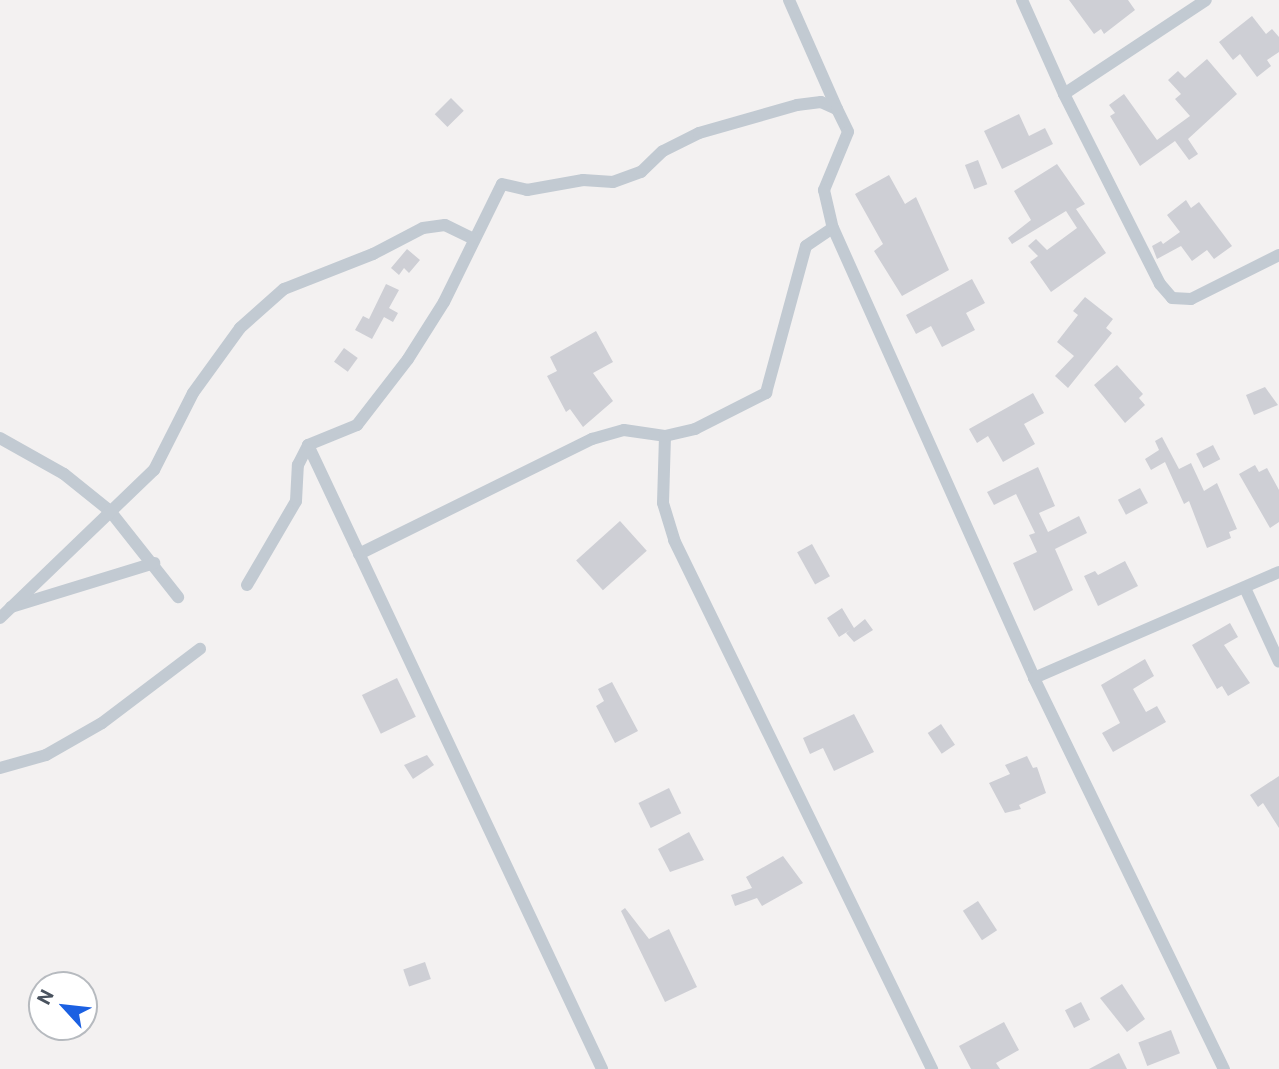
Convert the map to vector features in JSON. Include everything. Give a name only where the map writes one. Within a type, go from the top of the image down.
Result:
[{"type":"street","points":[[789,0],[848,132],[824,190],[833,228],[1034,678],[1224,1069]]},
{"type":"street","points":[[1022,0],[1064,94],[1160,284],[1172,298],[1191,299],[1279,255]]},
{"type":"street","points":[[1064,94],[1206,0]]},
{"type":"street","points":[[247,585],[296,501],[298,465],[308,445],[357,425],[423,338],[502,184],[527,190],[583,180],[613,182],[641,172],[663,151],[699,132],[797,105],[821,102],[837,109]]},
{"type":"street","points":[[2,611],[154,470],[193,393],[240,328],[284,289],[373,254],[424,228],[445,225],[472,238]]},
{"type":"street","points":[[359,554],[592,439],[624,430],[665,436],[695,429],[766,393],[806,246],[833,228]]},
{"type":"street","points":[[665,436],[663,503],[674,540],[932,1069]]},
{"type":"street","points":[[0,438],[64,474],[110,511],[154,563],[178,597]]},
{"type":"street","points":[[308,445],[602,1069]]},
{"type":"street","points":[[2,611],[154,563]]},
{"type":"street","points":[[1034,678],[1245,589],[1279,572]]},
{"type":"street","points":[[1245,589],[1279,663]]},
{"type":"street","points":[[0,768],[47,755],[92,729],[200,649]]},
{"type":"building","points":[[1069,0],[1128,0],[1135,10],[1104,34],[1101,29],[1094,34]]},
{"type":"building","points":[[1252,16],[1266,34],[1272,29],[1279,37],[1279,52],[1267,60],[1271,66],[1257,77],[1240,54],[1233,60],[1219,42]]},
{"type":"building","points":[[1207,59],[1237,94],[1188,139],[1198,154],[1189,160],[1175,141],[1140,166],[1110,116],[1115,113],[1109,105],[1124,94],[1157,140],[1190,116],[1175,99],[1181,94],[1168,80],[1178,71],[1185,78]]},
{"type":"building","points":[[451,98],[464,111],[447,127],[435,114]]},
{"type":"building","points":[[1019,114],[1029,136],[1045,128],[1053,144],[1002,169],[984,131]]},
{"type":"building","points":[[978,160],[987,184],[974,189],[965,165]]},
{"type":"building","points":[[1057,164],[1085,204],[1076,209],[1106,253],[1051,292],[1030,262],[1038,256],[1028,246],[1036,239],[1047,250],[1077,228],[1066,211],[1012,244],[1008,238],[1031,220],[1014,191]]},
{"type":"building","points":[[889,175],[905,204],[916,197],[949,270],[902,296],[874,251],[883,244],[855,194]]},
{"type":"building","points":[[1186,200],[1191,208],[1199,202],[1232,246],[1214,259],[1207,250],[1192,261],[1181,246],[1157,259],[1152,246],[1161,241],[1163,244],[1180,232],[1167,215]]},
{"type":"building","points":[[407,249],[420,260],[409,273],[404,268],[399,275],[391,268]]},
{"type":"building","points":[[972,279],[985,303],[966,313],[975,330],[942,347],[931,326],[916,334],[906,315]]},
{"type":"building","points":[[386,284],[399,290],[389,308],[398,313],[393,322],[384,317],[372,339],[355,330],[363,316],[369,319]]},
{"type":"building","points":[[1085,297],[1113,319],[1106,328],[1112,333],[1068,388],[1055,376],[1074,356],[1057,342],[1078,315],[1073,311]]},
{"type":"building","points":[[596,331],[613,362],[593,373],[613,401],[583,427],[570,409],[566,412],[547,376],[557,371],[550,357]]},
{"type":"building","points":[[344,348],[358,358],[348,372],[334,362]]},
{"type":"building","points":[[1117,365],[1143,394],[1139,398],[1145,405],[1125,423],[1094,385]]},
{"type":"building","points":[[1265,387],[1278,405],[1254,415],[1246,395]]},
{"type":"building","points":[[1033,393],[1044,413],[1024,424],[1035,444],[1003,462],[988,436],[977,443],[969,429]]},
{"type":"building","points":[[1162,437],[1179,469],[1191,463],[1204,491],[1217,483],[1237,529],[1229,532],[1231,538],[1207,548],[1189,501],[1184,504],[1165,462],[1151,470],[1145,459],[1159,450],[1155,441]]},
{"type":"building","points":[[1213,445],[1220,459],[1203,468],[1196,454]]},
{"type":"building","points":[[1255,465],[1259,472],[1267,468],[1279,490],[1279,522],[1270,528],[1239,474]]},
{"type":"building","points":[[1038,467],[1055,506],[1039,513],[1048,532],[1079,516],[1087,533],[1055,549],[1073,590],[1034,611],[1013,563],[1037,552],[1029,535],[1035,533],[1016,494],[994,505],[987,492]]},
{"type":"building","points":[[1140,488],[1148,503],[1126,515],[1118,500]]},
{"type":"building","points":[[620,521],[647,551],[603,590],[576,560]]},
{"type":"building","points":[[812,544],[830,576],[815,585],[797,552]]},
{"type":"building","points":[[1125,561],[1138,586],[1098,606],[1084,576],[1095,571],[1098,575]]},
{"type":"building","points":[[842,608],[854,628],[865,619],[873,630],[854,642],[846,633],[850,630],[839,637],[827,618]]},
{"type":"building","points":[[1230,623],[1238,637],[1224,645],[1250,683],[1228,696],[1222,686],[1217,689],[1192,645]]},
{"type":"building","points":[[1145,659],[1154,676],[1133,689],[1146,712],[1157,706],[1166,722],[1113,752],[1102,733],[1120,723],[1101,685]]},
{"type":"building","points":[[397,678],[416,717],[381,734],[362,695]]},
{"type":"building","points":[[612,682],[638,731],[615,743],[596,706],[604,701],[598,689]]},
{"type":"building","points":[[854,714],[874,752],[834,771],[823,748],[810,754],[803,738]]},
{"type":"building","points":[[941,724],[955,745],[942,754],[928,733]]},
{"type":"building","points":[[427,755],[434,765],[413,779],[404,765]]},
{"type":"building","points":[[1027,756],[1033,768],[1037,767],[1046,793],[1019,805],[1021,809],[1005,813],[989,783],[1010,774],[1005,765]]},
{"type":"building","points":[[1279,776],[1279,828],[1263,803],[1258,807],[1250,795]]},
{"type":"building","points":[[669,788],[681,813],[651,828],[638,803]]},
{"type":"building","points":[[689,832],[704,860],[670,872],[658,849]]},
{"type":"building","points":[[783,856],[803,883],[762,906],[757,898],[735,906],[731,895],[752,888],[746,877]]},
{"type":"building","points":[[978,901],[997,930],[982,940],[963,911]]},
{"type":"building","points":[[625,908],[649,939],[669,929],[697,987],[665,1002],[621,911]]},
{"type":"building","points":[[425,962],[431,979],[409,987],[403,969]]},
{"type":"building","points":[[1122,984],[1145,1019],[1127,1032],[1100,998]]},
{"type":"building","points":[[1081,1002],[1090,1020],[1074,1028],[1065,1010]]},
{"type":"building","points":[[1004,1022],[1019,1050],[996,1063],[1000,1069],[971,1069],[959,1046]]},
{"type":"building","points":[[1171,1030],[1180,1053],[1147,1066],[1138,1043]]},
{"type":"building","points":[[1119,1053],[1127,1069],[1089,1069]]}]
